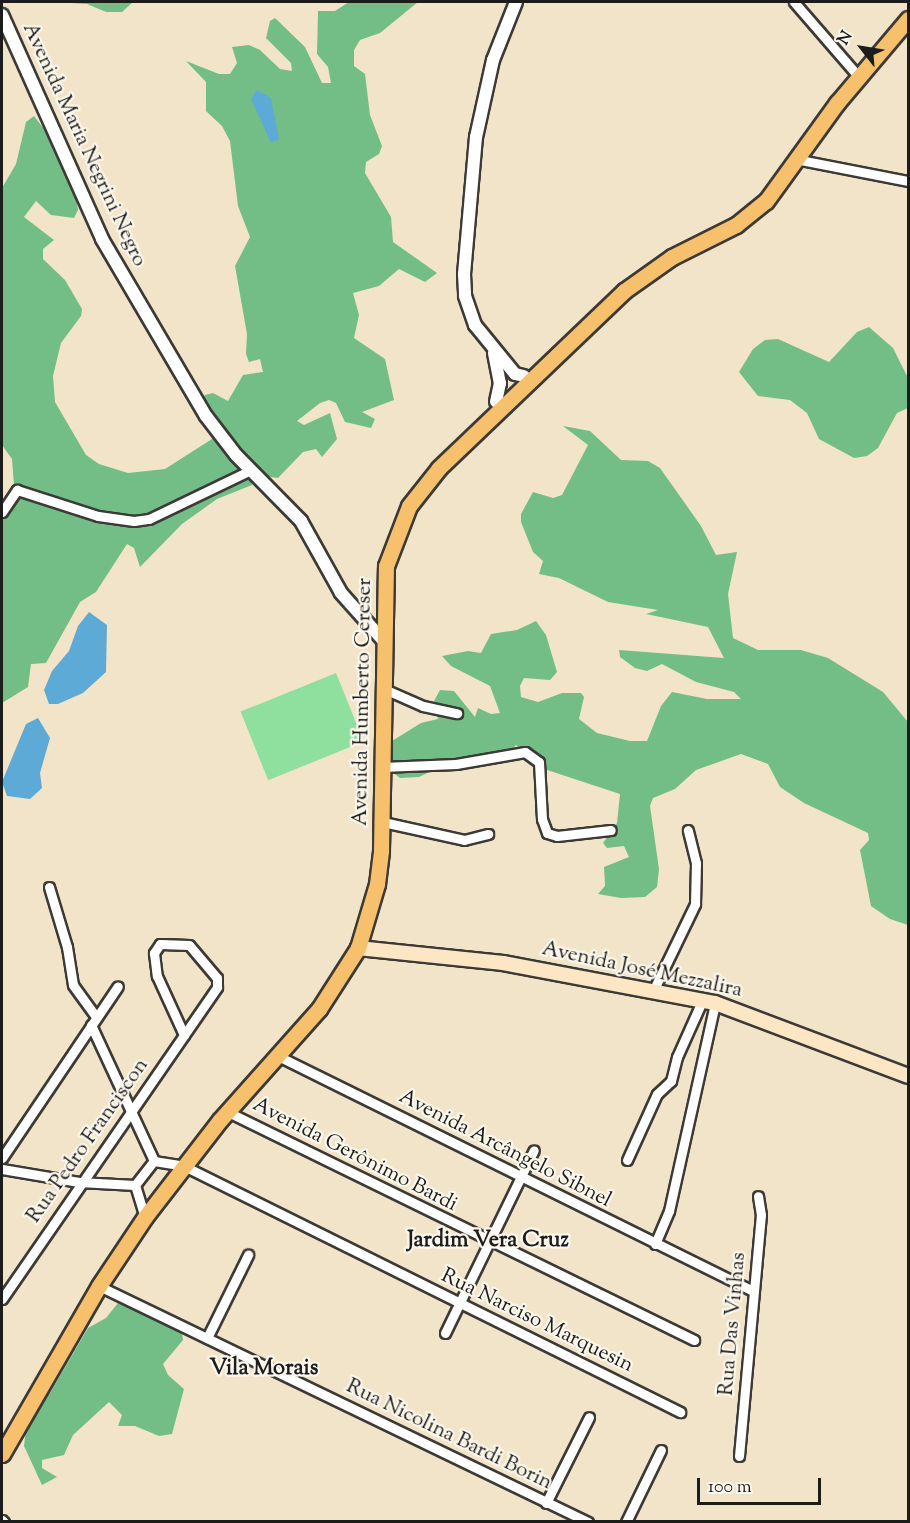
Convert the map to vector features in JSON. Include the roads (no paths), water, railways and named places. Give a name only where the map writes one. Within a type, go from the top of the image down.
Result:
[{"type":"main road","points":[[795,159],[859,77],[909,19]]},
{"type":"main road","name":"Avenida Humberto Cereser","points":[[2,1454],[99,1286],[145,1217],[228,1112],[333,989],[358,948],[377,884],[383,822],[384,587],[390,548],[402,519],[449,449],[512,390],[649,273],[751,215],[766,201],[795,159]]},
{"type":"main road","name":"Avenida José Mezzalira","points":[[358,948],[502,963],[709,1002],[909,1076]]},
{"type":"street","points":[[494,351],[500,383],[512,390],[515,374],[494,351],[469,312],[464,274],[476,137],[493,60],[516,2]]},
{"type":"street","points":[[794,2],[859,77]]},
{"type":"street","name":"Avenida Maria Negrini Negro","points":[[2,15],[72,176],[125,283],[206,416],[251,470],[301,521],[341,593],[382,639]]},
{"type":"street","points":[[795,159],[909,181]]},
{"type":"street","points":[[2,512],[17,490],[98,516],[134,521],[149,519],[251,470]]},
{"type":"street","points":[[382,688],[423,705],[457,713]]},
{"type":"street","points":[[382,767],[456,764],[525,752],[539,762],[542,819],[548,832],[557,836],[611,830]]},
{"type":"street","points":[[383,822],[465,840],[488,834]]},
{"type":"street","points":[[653,991],[695,904],[696,863],[688,830]]},
{"type":"street","points":[[49,887],[67,946],[73,985],[94,1021],[130,1112],[154,1161],[135,1185]]},
{"type":"street","name":"Rua Pedro Franciscon","points":[[2,1299],[80,1182],[184,1035],[218,980],[189,945],[160,944],[154,953],[157,976],[184,1035]]},
{"type":"street","points":[[2,1158],[118,986]]},
{"type":"street","points":[[627,1160],[657,1094],[671,1081],[676,1057],[709,1002]]},
{"type":"street","points":[[655,1244],[669,1211],[709,1002]]},
{"type":"street","name":"Avenida Arcângelo Sibnel","points":[[278,1056],[520,1178],[753,1291]]},
{"type":"street","name":"Avenida Gerônimo Bardi","points":[[228,1112],[489,1242],[694,1340]]},
{"type":"street","points":[[445,1333],[534,1150]]},
{"type":"street","name":"Rua Narciso Marquesin","points":[[154,1161],[184,1166],[680,1412]]},
{"type":"street","points":[[2,1169],[80,1182],[135,1185]]},
{"type":"street","points":[[135,1185],[145,1217]]},
{"type":"street","name":"Rua Das Vinhas","points":[[740,1456],[761,1215],[758,1196]]},
{"type":"street","points":[[207,1338],[248,1255]]},
{"type":"street","name":"Rua Nicolina Bardi Borin","points":[[99,1286],[546,1503],[588,1521]]},
{"type":"street","points":[[546,1503],[589,1417]]},
{"type":"street","points":[[626,1521],[661,1450]]},
{"type":"water","points":[[257,90],[271,98],[279,139],[271,143],[251,99]]},
{"type":"water","points":[[89,612],[107,625],[106,672],[83,693],[58,704],[49,704],[44,690],[52,671],[69,651],[78,626]]},
{"type":"water","points":[[38,718],[50,738],[40,773],[42,788],[30,799],[7,796],[2,782],[26,724]]},
{"type":"district","name":"Jardim Vera Cruz","points":[[488,1242]]},
{"type":"district","name":"Vila Morais","points":[[264,1370]]}]
